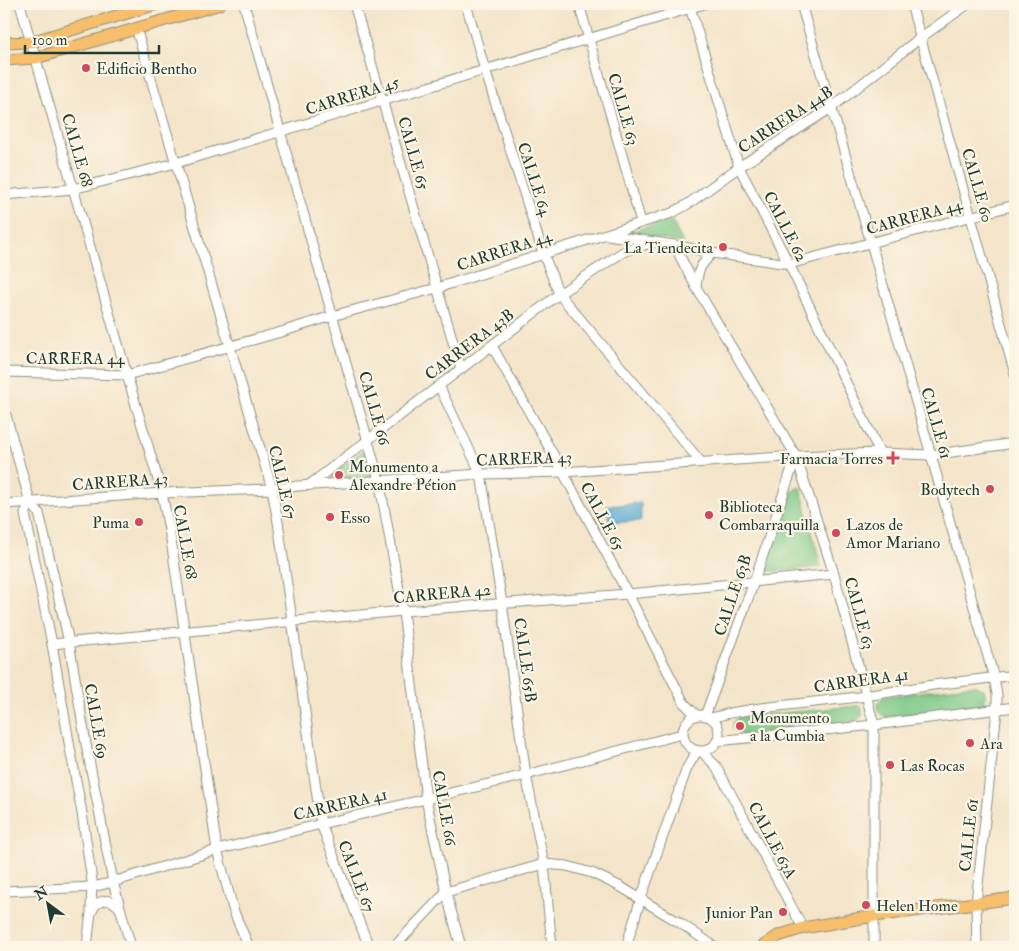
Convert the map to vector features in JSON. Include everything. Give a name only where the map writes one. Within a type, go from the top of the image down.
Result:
[{"type":"main road","points":[[4,43],[31,42],[132,7],[157,4]]},
{"type":"main road","points":[[4,60],[36,58],[220,4]]},
{"type":"main road","points":[[762,947],[778,936],[803,928],[874,916],[1015,898]]},
{"type":"street","name":"CALLE 68","points":[[20,4],[162,493],[171,540],[217,850],[234,912],[249,947]]},
{"type":"street","name":"CALLE 66","points":[[244,4],[380,480],[403,611],[426,799],[446,892],[461,947]]},
{"type":"street","name":"CALLE 65","points":[[354,4],[461,369]]},
{"type":"street","name":"CALLE 64","points":[[466,4],[543,253],[559,294],[701,462]]},
{"type":"street","name":"CALLE 63","points":[[578,4],[641,222]]},
{"type":"street","name":"CARRERA 45","points":[[4,195],[73,189],[176,163],[589,39],[690,6],[704,4]]},
{"type":"street","name":"CALLE 61","points":[[801,4],[871,243],[994,678],[997,710],[976,903],[977,947]]},
{"type":"street","name":"CALLE 60","points":[[911,4],[1015,374]]},
{"type":"street","name":"CARRERA 44B","points":[[606,234],[672,213],[688,204],[739,167],[831,108],[920,38],[968,4]]},
{"type":"street","name":"CALLE 62","points":[[690,6],[739,167],[789,264],[880,453]]},
{"type":"street","name":"CALLE 67","points":[[136,28],[272,490],[321,824],[369,947]]},
{"type":"street","name":"CARRERA 44","points":[[4,372],[127,375],[437,288],[606,234],[712,253],[789,264],[1015,205]]},
{"type":"street","name":"CARRERA 43B","points":[[309,486],[559,294],[623,252],[656,242]]},
{"type":"street","name":"CALLE 63","points":[[674,245],[696,287],[796,456],[834,574],[874,725],[874,947]]},
{"type":"street","points":[[696,287],[697,273],[712,253]]},
{"type":"street","name":"CALLE 65","points":[[492,346],[563,472],[684,703],[685,724]]},
{"type":"street","name":"CALLE 65B","points":[[439,386],[480,474],[502,603],[526,775],[544,864],[552,947]]},
{"type":"street","name":"CALLE 69","points":[[4,408],[30,502],[39,513],[69,642],[86,744],[113,882],[131,947]]},
{"type":"street","name":"CARRERA 43","points":[[4,504],[162,493],[272,490],[380,480],[480,474],[563,472],[796,456],[880,453],[931,455],[1015,444]]},
{"type":"street","name":"CALLE 63B","points":[[704,716],[754,582],[796,456]]},
{"type":"street","name":"CALLE 69","points":[[30,502],[25,514],[52,644],[82,813],[92,887],[87,947]]},
{"type":"street","name":"CARRERA 42","points":[[52,644],[403,611],[628,594],[834,574]]},
{"type":"street","name":"CARRERA 41","points":[[704,716],[1015,675]]},
{"type":"street","name":"CALLE 65","points":[[684,703],[704,716]]},
{"type":"street","points":[[716,743],[1015,707]]},
{"type":"street","points":[[704,716],[718,726],[719,731],[716,743],[711,748],[699,751],[691,749],[683,740],[682,734],[685,724],[688,720],[704,716]]},
{"type":"street","name":"CARRERA 41","points":[[4,891],[92,887],[217,850],[526,775],[682,734]]},
{"type":"street","name":"CALLE 63A","points":[[716,743],[716,766]]},
{"type":"street","points":[[70,748],[86,744]]},
{"type":"street","points":[[686,745],[687,768]]},
{"type":"street","points":[[626,947],[640,898],[687,768],[699,751]]},
{"type":"street","name":"CALLE 63A","points":[[699,751],[716,766],[803,928]]},
{"type":"street","points":[[394,947],[446,892],[544,864],[567,866],[592,873],[640,898],[715,947]]},
{"type":"street","points":[[91,912],[97,903],[104,900],[116,903],[120,909]]},
{"type":"green space","points":[[672,221],[683,243],[627,232]]},
{"type":"green space","points":[[366,449],[374,476],[333,479],[332,473]]},
{"type":"green space","points":[[798,487],[801,489],[821,567],[763,572],[793,491]]},
{"type":"green space","points":[[974,685],[984,689],[986,699],[981,705],[886,717],[878,712],[878,702],[883,697]]},
{"type":"green space","points":[[859,706],[862,708],[862,716],[857,721],[745,735],[737,732],[733,726],[735,721],[743,717]]},
{"type":"water","points":[[641,503],[641,521],[609,523],[607,506]]},
{"type":"place","name":"Edificio Bentho","points":[[86,68]]},
{"type":"place","name":"La Tiendecita","points":[[723,247]]},
{"type":"place","name":"Farmacia Torres","points":[[893,458]]},
{"type":"place","name":"Monumento a Alexandre Pétion","points":[[339,475]]},
{"type":"place","name":"Bodytech","points":[[990,489]]},
{"type":"place","name":"Biblioteca Combarraquilla","points":[[709,515]]},
{"type":"place","name":"Esso","points":[[330,517]]},
{"type":"place","name":"Puma","points":[[139,522]]},
{"type":"place","name":"Lazos de Amor Mariano","points":[[836,533]]},
{"type":"place","name":"Monumento a la Cumbia","points":[[740,726]]},
{"type":"place","name":"Ara","points":[[970,743]]},
{"type":"place","name":"Las Rocas","points":[[890,765]]},
{"type":"place","name":"Helen Home","points":[[866,905]]},
{"type":"place","name":"Junior Pan","points":[[783,912]]}]
